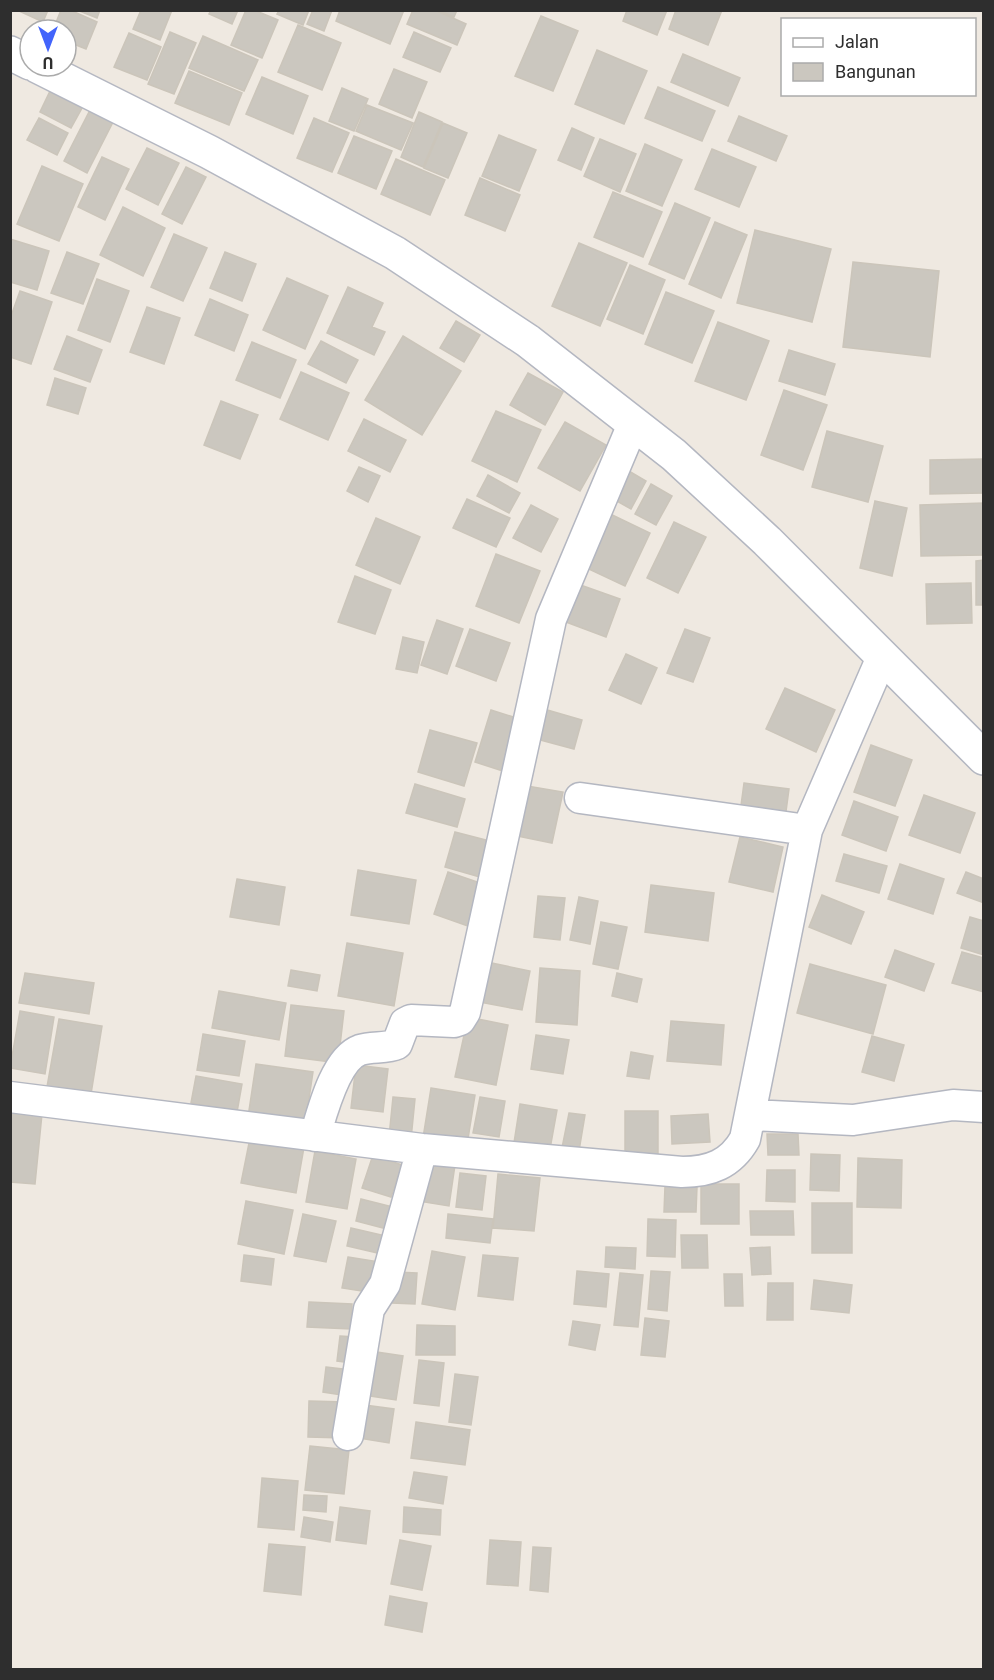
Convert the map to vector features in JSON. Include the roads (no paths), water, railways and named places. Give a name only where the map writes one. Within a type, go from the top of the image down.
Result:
[{"type":"street","points":[[61,78],[209,152],[395,253],[528,341],[683,463],[984,758]]},
{"type":"street","points":[[315,1136],[331,1087],[351,1054],[367,1048],[397,1044],[405,1023],[411,1020],[454,1022],[460,1020],[465,1012],[551,620],[633,424]]},
{"type":"street","points":[[10,1097],[422,1149],[697,1172],[726,1162],[737,1153],[745,1139],[807,830],[882,657]]},
{"type":"street","points":[[580,798],[807,830]]},
{"type":"street","points":[[750,1115],[853,1120],[953,1105],[984,1107]]},
{"type":"street","points":[[348,1435],[369,1309],[385,1284],[422,1149]]}]
